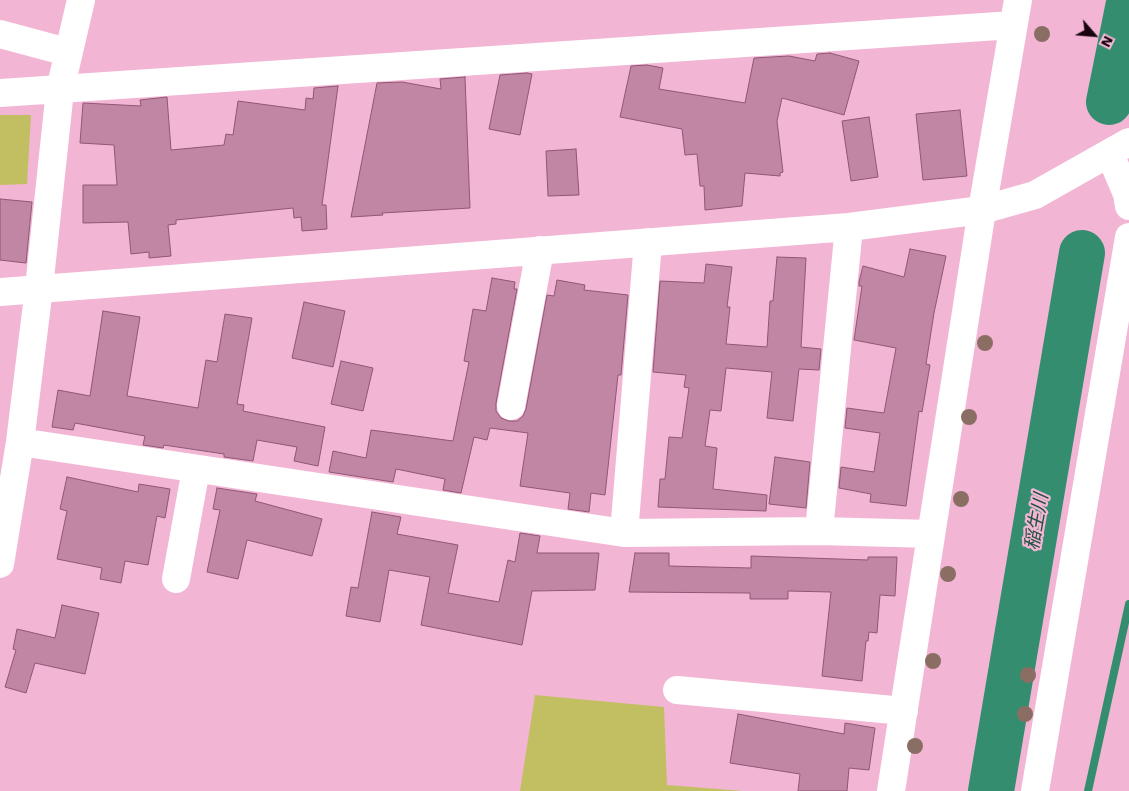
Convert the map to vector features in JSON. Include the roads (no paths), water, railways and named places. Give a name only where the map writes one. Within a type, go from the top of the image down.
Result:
[{"type":"street","points":[[0,564],[20,442],[60,90],[82,0]]},
{"type":"street","points":[[0,93],[60,90],[1016,13],[982,210],[891,791]]},
{"type":"street","points":[[0,34],[68,52]]},
{"type":"street","points":[[0,292],[849,227],[982,210],[1036,195],[1120,148],[1129,206]]},
{"type":"street","points":[[819,531],[849,227]]},
{"type":"street","points":[[1035,791],[1129,237]]},
{"type":"street","points":[[624,533],[648,242]]},
{"type":"street","points":[[511,406],[540,250]]},
{"type":"street","points":[[20,442],[624,533],[819,531],[931,534]]},
{"type":"street","points":[[176,579],[196,469]]},
{"type":"street","points":[[678,690],[904,711]]},
{"type":"waterway","name":"稲生川","points":[[1109,102],[1129,3]]},
{"type":"waterway","name":"稲生川","points":[[991,791],[1082,253]]},
{"type":"waterway","points":[[1088,791],[1129,604]]}]
